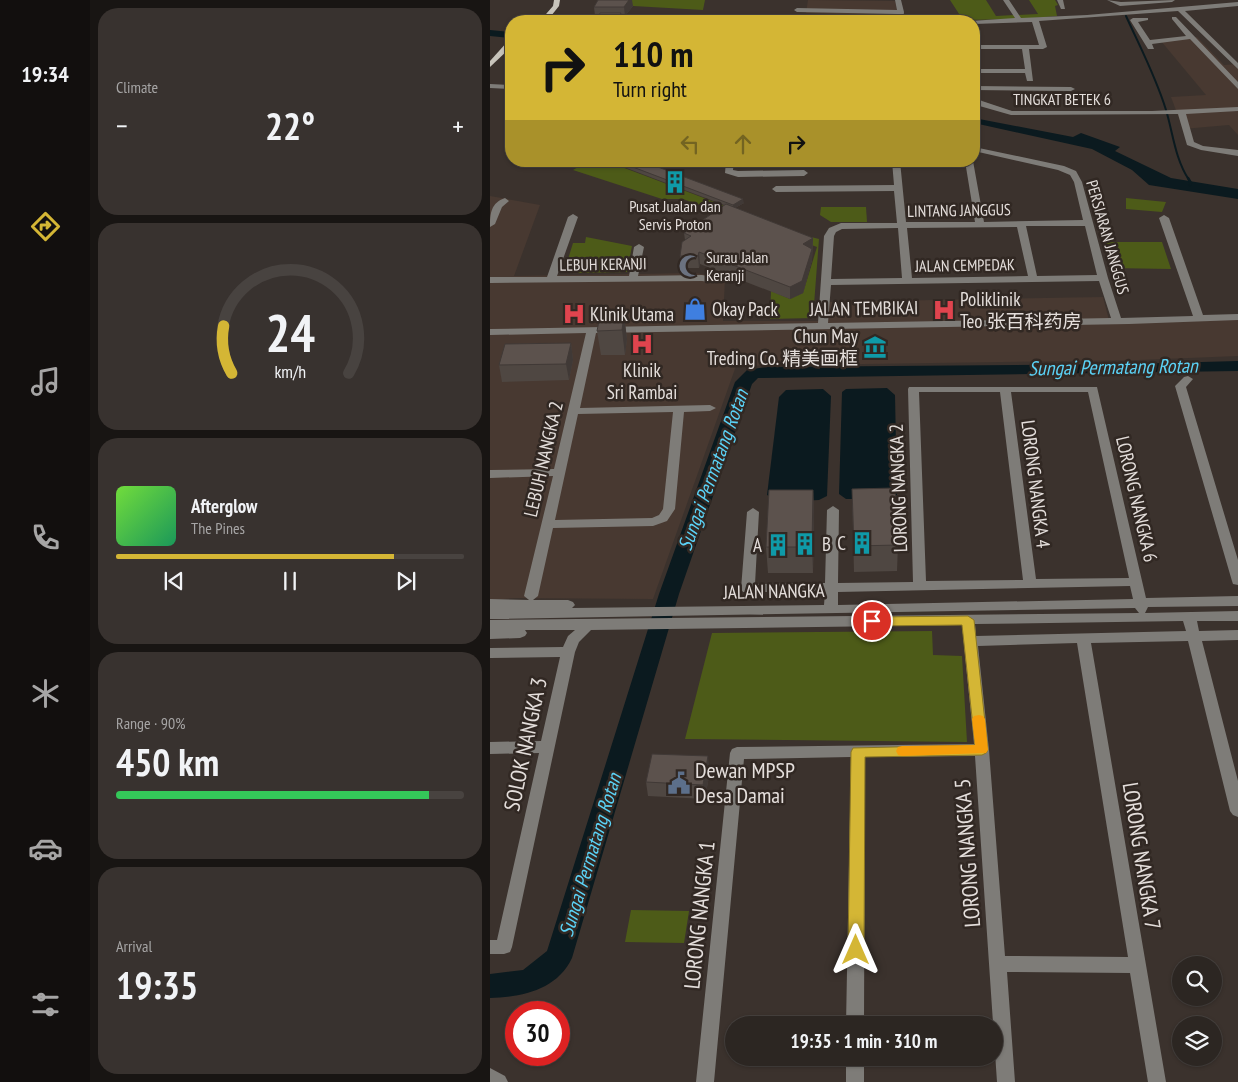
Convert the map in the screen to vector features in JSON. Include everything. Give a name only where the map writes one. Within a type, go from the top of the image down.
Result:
[{"type":"main road","points":[[549,15],[556,6],[556,2]]},
{"type":"main road","points":[[544,15],[556,2]]},
{"type":"main road","points":[[490,65],[505,49]]},
{"type":"street","points":[[794,15],[796,0]]},
{"type":"street","points":[[794,10],[900,12],[898,0]]},
{"type":"street","points":[[1006,0],[1020,21]]},
{"type":"street","points":[[1110,0],[1120,4],[1172,0]]},
{"type":"street","points":[[980,22],[1181,10],[1238,4]]},
{"type":"street","points":[[1181,10],[1238,67]]},
{"type":"street","points":[[1189,17],[1134,20],[1149,45],[1192,37]]},
{"type":"street","points":[[1174,18],[1238,87]]},
{"type":"street","points":[[980,48],[1044,48],[1035,20]]},
{"type":"street","points":[[1024,48],[1032,88]]},
{"type":"street","points":[[980,71],[1029,71]]},
{"type":"street","points":[[490,86],[505,87]]},
{"type":"street","points":[[980,88],[1071,89]]},
{"type":"street","name":"TINGKAT BETEK 6","points":[[980,103],[1011,113],[1152,113],[1238,109]]},
{"type":"street","points":[[1182,112],[1190,143],[1201,148],[1238,154]]},
{"type":"street","name":"PERSIARAN JANGGUS","points":[[980,150],[1061,168],[1073,173],[1078,182],[1103,278],[1117,321]]},
{"type":"street","points":[[729,167],[728,171],[738,174],[804,173]]},
{"type":"street","points":[[803,189],[804,167]]},
{"type":"street","points":[[896,167],[907,281]]},
{"type":"street","points":[[971,167],[980,224]]},
{"type":"street","points":[[776,189],[898,188]]},
{"type":"street","points":[[490,224],[498,205],[506,201]]},
{"type":"street","points":[[551,280],[573,217]]},
{"type":"street","points":[[1164,218],[1199,318]]},
{"type":"street","name":"LINTANG JANGGUS","points":[[827,282],[829,236],[832,230],[841,226],[1088,223]]},
{"type":"street","points":[[1021,224],[1033,279]]},
{"type":"street","points":[[633,279],[639,247]]},
{"type":"street","name":"LEBUH KERANJI","points":[[490,280],[702,278],[716,280]]},
{"type":"street","name":"JALAN CEMPEDAK","points":[[827,282],[1103,278]]},
{"type":"street","points":[[824,326],[827,282]]},
{"type":"street","name":"JALAN TEMBIKAI","points":[[490,332],[1117,321],[1238,317]]},
{"type":"street","name":"LEBUH NANGKA 2","points":[[531,596],[592,330]]},
{"type":"street","points":[[1184,383],[1237,581]]},
{"type":"street","name":"LORONG NANGKA 2","points":[[920,586],[913,389],[1005,389]]},
{"type":"street","name":"LORONG NANGKA 6","points":[[1005,389],[1093,389],[1145,618]]},
{"type":"street","name":"LORONG NANGKA 4","points":[[1005,389],[1030,584]]},
{"type":"street","points":[[548,524],[653,522],[663,518],[669,509],[679,408]]},
{"type":"street","points":[[574,411],[710,408]]},
{"type":"street","points":[[490,474],[560,472]]},
{"type":"street","points":[[831,609],[834,510]]},
{"type":"street","points":[[753,512],[748,588],[1136,582]]},
{"type":"street","name":"JALAN NANGKA","points":[[490,625],[589,627],[744,617],[831,609],[1238,601]]},
{"type":"street","points":[[490,604],[598,607],[617,613]]},
{"type":"street","name":"JALAN NANGKA","points":[[490,614],[617,613],[968,620],[1238,616]]},
{"type":"street","points":[[1189,617],[1238,810]]},
{"type":"street","name":"LORONG NANGKA 5","points":[[968,620],[982,750],[1006,1082]]},
{"type":"street","points":[[490,634],[589,627]]},
{"type":"street","name":"SOLOK NANGKA 3","points":[[490,948],[504,947],[568,652],[573,639],[589,627]]},
{"type":"street","points":[[971,641],[1238,635]]},
{"type":"street","name":"LORONG NANGKA 7","points":[[1083,638],[1157,1082]]},
{"type":"street","points":[[490,653],[568,652]]},
{"type":"street","points":[[490,748],[548,746]]},
{"type":"street","points":[[855,1016],[858,752],[982,750]]},
{"type":"street","name":"LORONG NANGKA 1","points":[[705,1082],[737,753],[858,752]]},
{"type":"street","points":[[997,964],[1138,965]]},
{"type":"street","points":[[855,1066],[855,1082]]},
{"type":"street","points":[[490,1076],[499,1082]]},
{"type":"shaded area","points":[[808,0],[895,1],[898,11],[896,15],[806,13]]},
{"type":"shaded area","points":[[1197,37],[1224,65],[1238,64],[1238,135],[1229,125],[1183,129],[1171,97],[1206,95],[1161,41]]},
{"type":"shaded area","points":[[980,119],[1073,137],[1081,133],[1120,147],[1115,151],[1171,178],[1238,189],[1238,199],[1149,185],[1132,170],[1092,149],[980,124]]},
{"type":"shaded area","points":[[490,196],[540,205],[514,276],[695,273],[725,278],[723,321],[824,321],[825,302],[1103,297],[1110,324],[1238,319],[1238,356],[1139,360],[736,366],[653,599],[516,598],[490,600]]},
{"type":"shaded area","points":[[887,388],[895,395],[897,495],[890,499],[846,499],[839,494],[842,392],[846,389]]},
{"type":"shaded area","points":[[823,389],[831,396],[827,496],[819,500],[781,502],[767,495],[779,397],[786,390]]},
{"type":"green space","points":[[624,0],[705,0],[703,10],[616,5]]},
{"type":"green space","points":[[950,0],[986,0],[996,16],[1014,15],[1016,19],[980,20],[980,15],[960,15]]},
{"type":"green space","points":[[1029,0],[1055,0],[1058,5],[1055,6],[1057,16],[1020,19],[1018,15],[1038,14]]},
{"type":"green space","points":[[578,167],[622,167],[796,233],[819,239],[813,318],[770,319],[771,291],[790,299],[803,293],[817,247],[683,199],[662,199],[573,170]]},
{"type":"green space","points":[[1126,198],[1166,202],[1162,212],[1126,209]]},
{"type":"green space","points":[[821,207],[866,207],[867,222],[831,222],[820,215]]},
{"type":"green space","points":[[586,237],[632,246],[627,272],[573,273],[565,269],[573,243],[585,243]]},
{"type":"green space","points":[[1104,242],[1162,242],[1171,269],[1110,268]]},
{"type":"green space","points":[[932,631],[933,655],[962,656],[967,742],[685,739],[712,633]]},
{"type":"green space","points":[[631,910],[689,911],[684,943],[625,942]]},
{"type":"building","points":[[598,0],[629,0],[624,7],[594,7]]},
{"type":"building","points":[[600,13],[621,13],[620,15],[599,15]]},
{"type":"building","points":[[633,167],[658,167],[743,199],[733,205]]},
{"type":"building","points":[[726,204],[813,238],[803,244],[812,249],[802,281],[790,287],[699,252],[698,256],[680,256],[682,242],[691,236],[684,233]]},
{"type":"building","points":[[624,315],[622,330],[597,331],[600,316]]},
{"type":"building","points":[[571,343],[566,364],[499,365],[505,344]]},
{"type":"building","points":[[895,488],[898,545],[854,546],[852,489]]},
{"type":"building","points":[[769,490],[813,490],[812,547],[766,547]]},
{"type":"building","points":[[652,754],[708,756],[703,785],[646,782]]},
{"type":"waterway","points":[[1126,16],[1158,86],[1177,155],[1189,180]]},
{"type":"waterway","points":[[490,33],[505,34]]},
{"type":"waterway","points":[[1188,178],[1191,183],[1190,185]]},
{"type":"waterway","name":"Sungai Permatang Rotan","points":[[490,986],[512,985],[528,981],[535,978],[558,958],[669,594],[744,382],[753,374],[765,372],[1129,369],[1238,366]]},
{"type":"slow traffic","points":[[902,751],[982,750],[979,719]]},
{"type":"place","name":"Pusat Jualan dan Servis Proton","points":[[675,182]]},
{"type":"place","name":"Surau Jalan Keranji","points":[[690,266]]},
{"type":"place","name":"Okay Pack","points":[[695,309]]},
{"type":"place","name":"Poliklinik Teo 张百科药房","points":[[944,310]]},
{"type":"place","name":"Klinik Utama","points":[[574,314]]},
{"type":"place","name":"Klinik Sri Rambai","points":[[642,344]]},
{"type":"place","name":"Chun May Treding Co. 精美画框","points":[[875,347]]},
{"type":"place","name":"C","points":[[862,543]]},
{"type":"place","name":"B","points":[[805,544]]},
{"type":"place","name":"A","points":[[778,545]]},
{"type":"place","name":"Dewan MPSP Desa Damai","points":[[679,783]]},
{"type":"route","points":[[856,950],[858,752],[982,750],[968,620],[872,621]]}]
